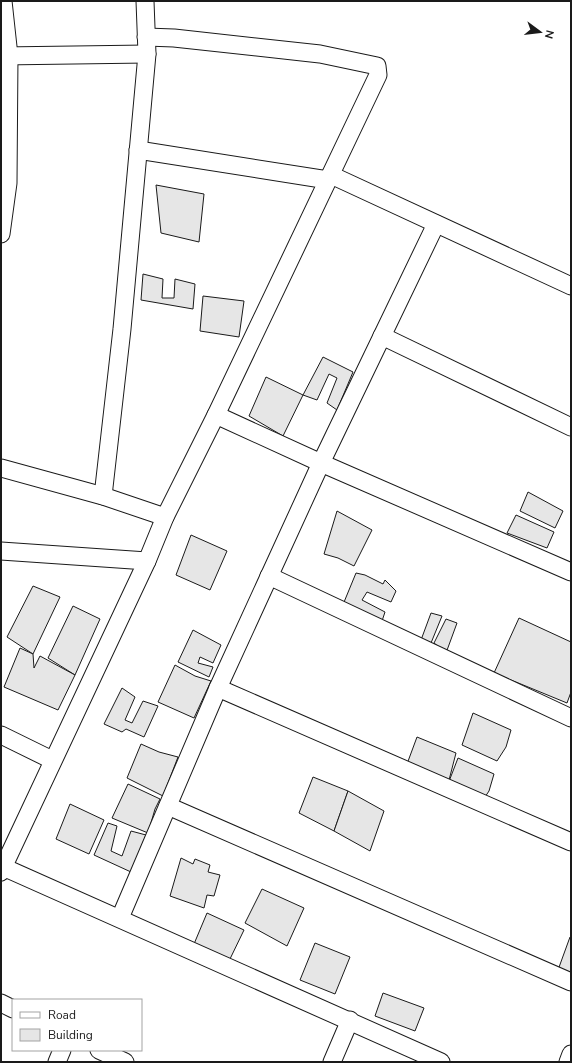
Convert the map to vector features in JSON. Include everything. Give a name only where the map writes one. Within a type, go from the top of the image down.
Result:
[{"type":"street","points":[[1,234],[4,183],[5,56],[3,1]]},
{"type":"street","points":[[102,496],[122,329],[138,150],[147,46],[145,1]]},
{"type":"street","points":[[5,56],[147,46],[174,38],[320,54],[377,66],[378,75],[216,415],[165,517],[147,561],[52,760],[2,870],[120,918],[441,1062]]},
{"type":"street","points":[[138,150],[329,178],[436,224],[571,286]]},
{"type":"street","points":[[120,918],[218,688],[321,463],[436,224]]},
{"type":"street","points":[[382,336],[571,428]]},
{"type":"street","points":[[216,415],[321,463],[571,572]]},
{"type":"street","points":[[1,468],[102,496],[165,517]]},
{"type":"street","points":[[1,551],[147,561]]},
{"type":"street","points":[[269,576],[571,718]]},
{"type":"street","points":[[218,688],[571,842]]},
{"type":"street","points":[[1,735],[52,760]]},
{"type":"street","points":[[168,806],[571,982]]},
{"type":"street","points":[[1,1003],[12,1008]]},
{"type":"street","points":[[332,1062],[350,1020]]},
{"type":"street","points":[[57,1062],[62,1051]]},
{"type":"street","points":[[101,1051],[124,1062]]},
{"type":"street","points":[[568,1062],[571,1054]]},
{"type":"building","points":[[156,185],[204,194],[199,242],[161,233]]},
{"type":"building","points":[[143,274],[163,279],[162,298],[174,298],[175,279],[195,284],[193,309],[141,300]]},
{"type":"building","points":[[203,296],[244,301],[239,337],[200,331]]},
{"type":"building","points":[[323,357],[353,372],[337,410],[327,403],[337,378],[329,374],[317,400],[303,395]]},
{"type":"building","points":[[266,377],[303,395],[283,436],[249,416]]},
{"type":"building","points":[[528,492],[563,511],[555,528],[520,511]]},
{"type":"building","points":[[337,511],[372,530],[354,566],[338,558],[324,554]]},
{"type":"building","points":[[516,515],[554,532],[547,548],[507,533]]},
{"type":"building","points":[[191,535],[227,551],[210,590],[176,575]]},
{"type":"building","points":[[356,573],[365,575],[383,584],[385,580],[396,591],[391,602],[367,592],[362,600],[385,612],[381,624],[342,607]]},
{"type":"building","points":[[33,586],[60,597],[33,654],[7,637]]},
{"type":"building","points":[[73,606],[100,619],[75,675],[48,658]]},
{"type":"building","points":[[431,613],[442,616],[431,643],[421,640]]},
{"type":"building","points":[[519,618],[571,642],[571,692],[567,703],[494,673]]},
{"type":"building","points":[[446,619],[457,623],[446,653],[434,643]]},
{"type":"building","points":[[193,630],[221,645],[213,663],[200,657],[198,663],[213,667],[209,677],[178,662]]},
{"type":"building","points":[[20,648],[33,654],[34,668],[40,656],[75,675],[58,710],[4,687]]},
{"type":"building","points":[[175,665],[195,676],[211,681],[194,718],[158,702]]},
{"type":"building","points":[[122,688],[135,697],[125,720],[132,723],[143,701],[158,706],[144,737],[126,729],[122,732],[104,724]]},
{"type":"building","points":[[473,713],[511,730],[506,747],[497,761],[462,745]]},
{"type":"building","points":[[417,737],[456,753],[448,784],[407,764]]},
{"type":"building","points":[[141,744],[159,752],[178,757],[163,796],[127,778]]},
{"type":"building","points":[[458,758],[494,774],[489,791],[483,800],[448,784]]},
{"type":"building","points":[[313,777],[348,791],[334,831],[299,813]]},
{"type":"building","points":[[128,784],[160,799],[155,809],[148,833],[112,818]]},
{"type":"building","points":[[348,791],[384,811],[370,851],[334,831]]},
{"type":"building","points":[[70,804],[104,820],[89,854],[56,839]]},
{"type":"building","points":[[108,823],[117,826],[111,851],[122,856],[131,831],[146,835],[131,872],[94,855]]},
{"type":"building","points":[[181,858],[193,864],[195,859],[210,865],[208,872],[220,875],[214,896],[207,895],[204,908],[170,896]]},
{"type":"building","points":[[262,889],[304,908],[287,946],[245,923]]},
{"type":"building","points":[[207,913],[244,930],[229,961],[194,944]]},
{"type":"building","points":[[570,937],[571,938],[571,976],[558,970]]},
{"type":"building","points":[[315,943],[350,957],[335,994],[300,980]]},
{"type":"building","points":[[383,993],[424,1008],[415,1031],[375,1016]]}]
